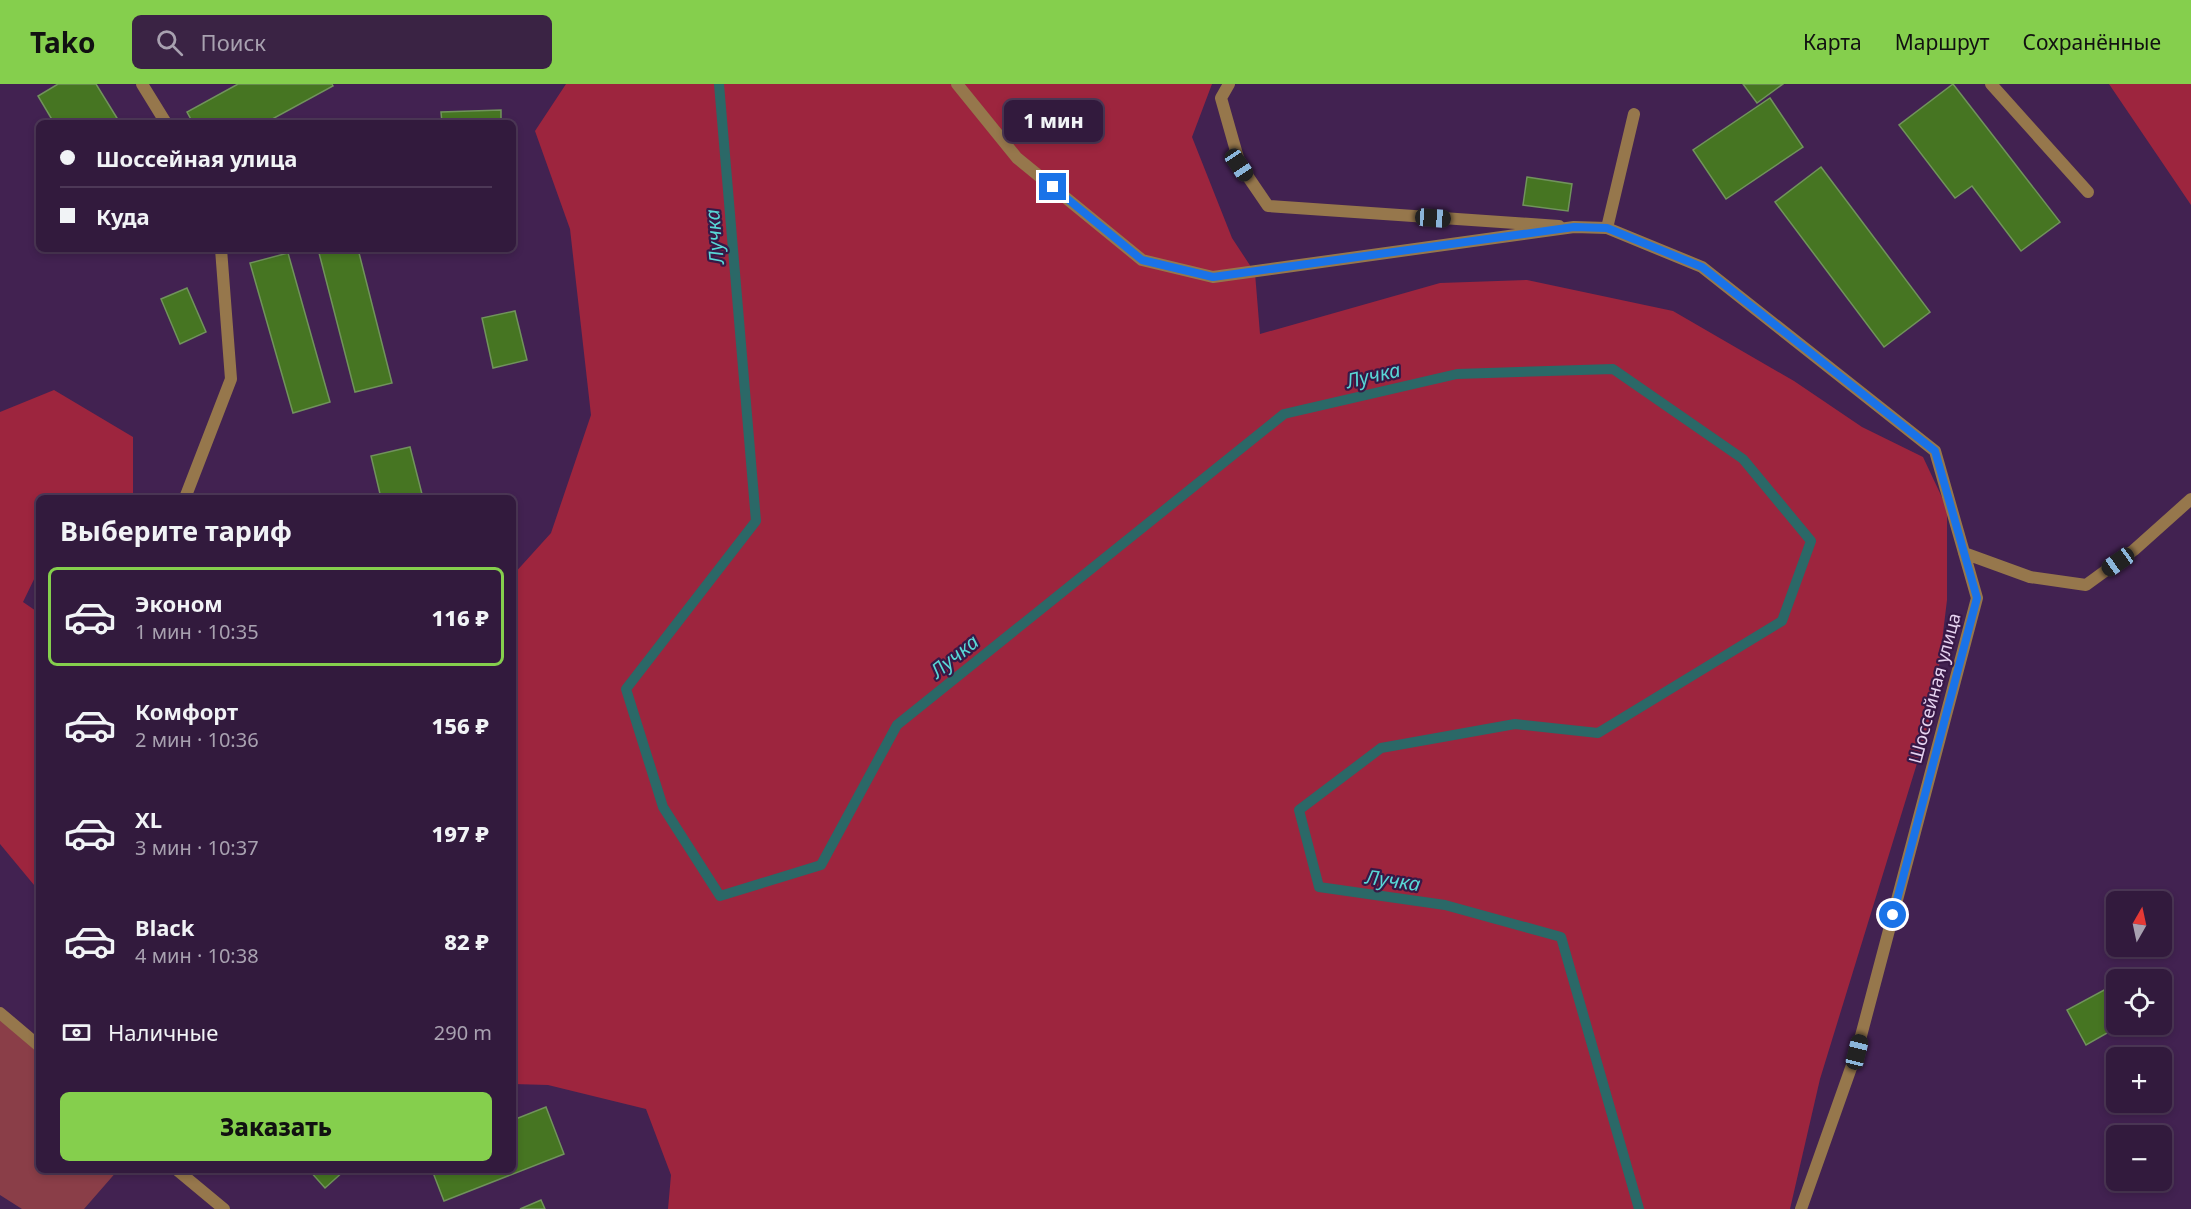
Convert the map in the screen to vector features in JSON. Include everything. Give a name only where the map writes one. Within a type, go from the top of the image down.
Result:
[{"type":"street","points":[[142,84],[164,120]]},
{"type":"street","points":[[957,84],[1017,158],[1142,260],[1213,277],[1574,227]]},
{"type":"street","points":[[1229,84],[1221,98],[1239,165],[1268,206],[1574,227]]},
{"type":"street","points":[[1991,84],[2088,192]]},
{"type":"street","points":[[1607,228],[1634,114]]},
{"type":"street","name":"Шоссейная улица","points":[[1574,227],[1607,228],[1702,267],[1935,451],[1977,598],[1857,1052],[1801,1209]]},
{"type":"street","points":[[186,495],[231,379],[221,252]]},
{"type":"street","points":[[1964,553],[2030,577],[2086,585],[2134,550],[2191,499]]},
{"type":"street","points":[[0,1013],[36,1043]]},
{"type":"street","points":[[181,1173],[224,1209]]},
{"type":"shaded area","points":[[566,84],[1212,84],[1192,137],[1232,238],[1255,273],[1260,334],[1440,283],[1527,280],[1673,311],[1794,381],[1862,427],[1923,457],[1947,508],[1947,600],[1934,708],[1820,1079],[1790,1209],[668,1209],[671,1175],[646,1109],[548,1085],[516,1084],[516,572],[551,533],[591,415],[570,229],[535,131]]},
{"type":"shaded area","points":[[2109,84],[2191,84],[2191,205]]},
{"type":"shaded area","points":[[54,390],[133,437],[133,495],[36,495],[36,575],[23,602],[36,611],[36,887],[0,844],[0,412]]},
{"type":"shaded area","points":[[0,1017],[36,1048],[36,1173],[115,1173],[84,1209],[22,1209],[0,1195]]},
{"type":"building","points":[[58,84],[96,84],[117,118],[113,120],[52,120],[38,96]]},
{"type":"building","points":[[238,84],[332,84],[333,86],[271,120],[191,120],[187,112]]},
{"type":"building","points":[[1743,84],[1783,84],[1757,103]]},
{"type":"building","points":[[1953,84],[2060,222],[2021,251],[1972,186],[1955,198],[1899,125]]},
{"type":"building","points":[[1770,98],[1803,147],[1726,199],[1693,150]]},
{"type":"building","points":[[501,110],[501,120],[442,120],[441,112]]},
{"type":"building","points":[[1821,167],[1930,312],[1884,347],[1775,202]]},
{"type":"building","points":[[1527,177],[1572,184],[1568,211],[1523,205]]},
{"type":"building","points":[[319,252],[359,252],[392,383],[355,392]]},
{"type":"building","points":[[288,253],[330,402],[293,413],[250,263]]},
{"type":"building","points":[[187,288],[206,332],[180,344],[161,299]]},
{"type":"building","points":[[515,311],[527,360],[493,368],[482,318]]},
{"type":"building","points":[[410,447],[422,495],[380,495],[371,456]]},
{"type":"building","points":[[2106,989],[2106,1034],[2086,1045],[2067,1010]]},
{"type":"building","points":[[546,1107],[564,1154],[516,1173],[516,1119]]},
{"type":"building","points":[[312,1173],[342,1173],[325,1188]]},
{"type":"building","points":[[433,1173],[515,1173],[444,1201]]},
{"type":"building","points":[[541,1200],[545,1209],[520,1209]]},
{"type":"waterway","name":"Лучка","points":[[719,84],[756,521],[626,689],[663,807],[720,896],[821,865],[897,725],[1284,414],[1457,374],[1613,369],[1743,459],[1811,541],[1782,621],[1598,733],[1515,724],[1381,748],[1299,810],[1319,887],[1445,905],[1561,937],[1639,1209]]},
{"type":"route","points":[[1053,187],[1142,260],[1213,277],[1574,227],[1607,228],[1702,267],[1935,451],[1977,598],[1893,915]]}]
